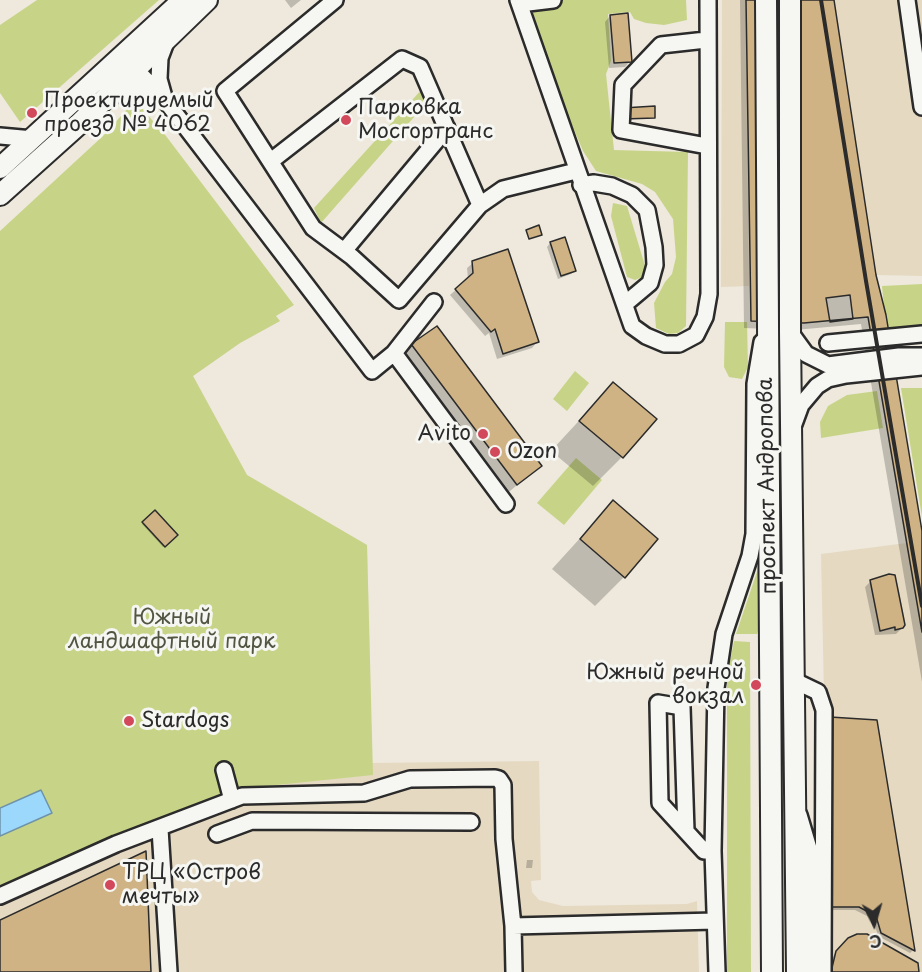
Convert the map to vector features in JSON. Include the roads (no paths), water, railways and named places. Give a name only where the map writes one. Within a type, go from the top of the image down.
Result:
[{"type":"main road","points":[[0,168],[183,0]]},
{"type":"main road","points":[[0,195],[107,98],[207,0]]},
{"type":"main road","name":"проспект Андропова","points":[[766,0],[770,294],[772,972]]},
{"type":"main road","name":"проспект Андропова","points":[[790,0],[790,332],[797,972]]},
{"type":"street","points":[[335,0],[225,91],[314,228],[344,251],[399,300],[480,205],[503,189],[579,178],[612,186],[632,195],[647,210],[655,265],[650,283],[625,304]]},
{"type":"street","points":[[553,0],[519,2],[632,326],[646,336],[665,344],[679,344],[696,335],[705,317],[709,294],[706,40],[708,0]]},
{"type":"street","points":[[907,0],[922,107]]},
{"type":"street","points":[[165,100],[159,69],[167,38]]},
{"type":"street","points":[[706,40],[661,45],[623,85],[621,130],[707,146]]},
{"type":"street","points":[[271,161],[402,59],[420,68],[480,205]]},
{"type":"street","points":[[102,75],[114,71],[132,72],[143,77],[165,100],[372,371],[394,353],[434,302]]},
{"type":"street","points":[[107,98],[135,89],[151,92],[165,100]]},
{"type":"street","points":[[344,251],[447,129]]},
{"type":"street","points":[[0,136],[33,139]]},
{"type":"street","points":[[717,972],[713,851],[718,663],[735,597],[750,556],[754,534],[755,384],[770,294]]},
{"type":"street","points":[[790,332],[806,354],[828,365],[922,356]]},
{"type":"street","points":[[828,343],[922,334]]},
{"type":"street","points":[[394,353],[506,504]]},
{"type":"street","points":[[900,368],[922,356]]},
{"type":"street","points":[[791,432],[801,405],[817,386],[828,379],[922,367]]},
{"type":"street","points":[[795,681],[818,692],[824,710],[823,972]]},
{"type":"street","points":[[686,831],[682,707],[658,703],[660,803],[704,851],[713,851]]},
{"type":"street","points":[[224,770],[232,800]]},
{"type":"street","points":[[0,896],[116,844],[242,796],[364,793],[410,779],[499,779],[503,785],[504,839],[513,926],[514,972]]},
{"type":"street","points":[[797,808],[810,852],[810,972]]},
{"type":"street","points":[[217,834],[252,821],[471,822]]},
{"type":"street","points":[[160,829],[169,972]]},
{"type":"street","points":[[513,926],[715,921]]},
{"type":"water","points":[[41,790],[52,813],[0,836],[0,808]]},
{"type":"railway","points":[[821,0],[866,281],[922,606]]},
{"type":"place","name":"Проектируемый проезд № 4062","points":[[32,113]]},
{"type":"place","name":"Парковка Мосгортранс","points":[[346,120]]},
{"type":"place","name":"Avito","points":[[483,434]]},
{"type":"place","name":"Ozon","points":[[495,452]]},
{"type":"place","name":"Южный речной вокзал","points":[[756,685]]},
{"type":"place","name":"Stardogs","points":[[129,721]]},
{"type":"place","name":"ТРЦ «Остров мечты»","points":[[110,885]]},
{"type":"park label","name":"Южный ландшафтный парк","points":[[172,630]]}]
